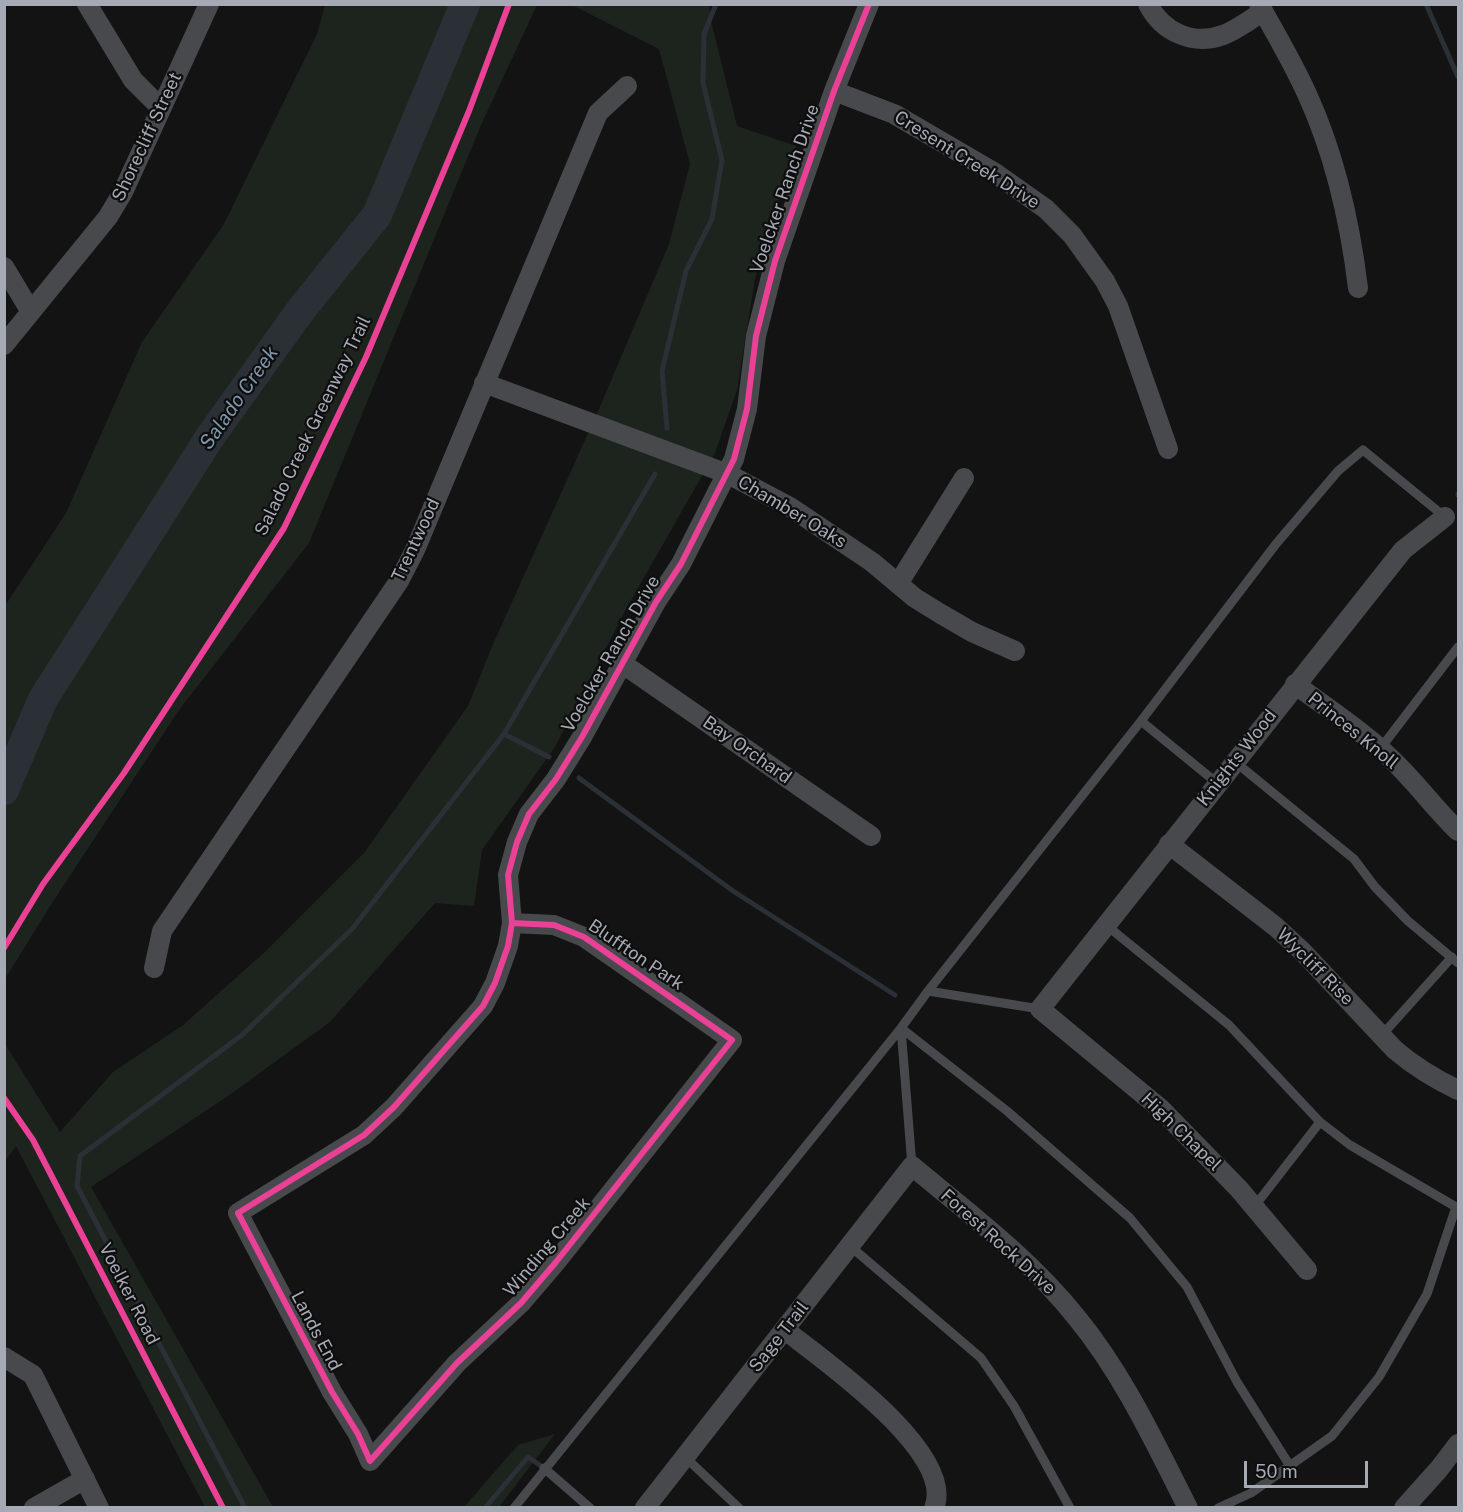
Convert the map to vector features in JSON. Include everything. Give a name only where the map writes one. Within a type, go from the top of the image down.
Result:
[{"type":"street","points":[[87,4],[133,80],[161,108]]},
{"type":"street","name":"Shorecliff Street","points":[[4,345],[108,217],[123,192],[209,4]]},
{"type":"street","name":"Voelcker Ranch Drive","points":[[238,1213],[364,1135],[394,1107],[483,1006],[508,946],[512,923],[507,875],[529,814],[556,779],[582,737],[656,602],[681,564],[728,474],[747,409],[756,336],[775,261],[834,92],[869,4]]},
{"type":"street","points":[[1148,4],[1160,23],[1170,30],[1185,37],[1203,39],[1222,35],[1261,8],[1290,57],[1308,96],[1329,152],[1345,207],[1358,288]]},
{"type":"street","name":"Trentwood","points":[[154,968],[162,931],[399,581],[415,549],[598,113],[627,86]]},
{"type":"street","name":"Cresent Creek Drive","points":[[834,92],[894,114],[995,173],[1046,209],[1072,235],[1105,281],[1118,306],[1168,449]]},
{"type":"street","points":[[4,267],[31,312]]},
{"type":"street","name":"Chamber Oaks","points":[[484,383],[728,474],[789,507],[872,562],[915,598],[972,632],[1015,651]]},
{"type":"street","points":[[898,584],[964,478]]},
{"type":"street","name":"Knights Wood","points":[[1040,1009],[1403,550],[1444,517]]},
{"type":"street","name":"Bay Orchard","points":[[623,663],[871,836]]},
{"type":"street","name":"Princes Knoll","points":[[1295,684],[1380,749],[1415,782],[1436,810],[1456,822]]},
{"type":"street","name":"Wycliff Rise","points":[[1169,844],[1302,951],[1381,1036],[1411,1064],[1458,1090]]},
{"type":"street","name":"Bluffton Park","points":[[512,923],[554,925],[584,937],[732,1040]]},
{"type":"street","name":"High Chapel","points":[[1040,1009],[1161,1109],[1239,1189],[1307,1270]]},
{"type":"street","name":"Winding Creek","points":[[370,1461],[457,1363],[520,1303],[556,1262],[732,1040]]},
{"type":"street","name":"Sage Trail","points":[[645,1508],[912,1166]]},
{"type":"street","name":"Forest Rock Drive","points":[[912,1166],[992,1231],[1037,1272],[1078,1318],[1114,1368],[1188,1508]]},
{"type":"street","name":"Lands End","points":[[238,1213],[332,1392],[358,1434],[370,1461]]},
{"type":"street","points":[[785,1330],[871,1398],[906,1435],[926,1461],[934,1479],[937,1494],[934,1508]]},
{"type":"street","points":[[4,1357],[33,1374],[99,1508]]},
{"type":"street","points":[[1404,1508],[1458,1444]]},
{"type":"street","points":[[34,1508],[85,1479]]},
{"type":"lane","points":[[514,1508],[901,1028],[1276,544],[1338,471],[1363,450],[1444,517]]},
{"type":"lane","points":[[1380,749],[1458,647]]},
{"type":"lane","points":[[1141,721],[1217,783]]},
{"type":"lane","points":[[1234,761],[1354,859],[1375,887],[1408,921],[1455,960],[1381,1036]]},
{"type":"lane","points":[[1106,925],[1229,1025],[1320,1122],[1350,1145],[1456,1207],[1427,1294],[1379,1377],[1332,1436],[1251,1493],[1218,1508]]},
{"type":"lane","points":[[928,991],[1040,1009]]},
{"type":"lane","points":[[901,1028],[912,1166]]},
{"type":"lane","points":[[901,1028],[1007,1111],[1130,1218],[1187,1287],[1237,1382],[1290,1466]]},
{"type":"lane","points":[[1254,1207],[1320,1122]]},
{"type":"lane","points":[[850,1246],[981,1358],[1014,1406],[1070,1508]]},
{"type":"lane","points":[[685,1457],[739,1508]]},
{"type":"lane","points":[[544,1468],[590,1508]]},
{"type":"shaded area","points":[[325,5],[537,5],[481,125],[309,543],[179,710],[52,903],[5,979],[5,606],[66,513],[142,342],[224,224],[317,34]]},
{"type":"shaded area","points":[[572,5],[709,5],[737,126],[796,146],[755,279],[737,390],[715,453],[626,609],[555,747],[482,850],[474,906],[435,903],[330,1022],[228,1096],[91,1187],[273,1507],[205,1507],[16,1146],[5,1161],[5,1044],[60,1132],[113,1072],[183,1025],[266,951],[364,853],[468,706],[669,244],[690,164],[659,49]]},
{"type":"shaded area","points":[[555,1434],[499,1507],[464,1507],[518,1445]]},
{"type":"waterway","name":"Salado Creek","points":[[4,790],[43,699],[210,437],[300,311],[377,215],[465,4]]},
{"type":"waterway","points":[[667,428],[662,371],[686,271],[712,219],[722,160],[703,83],[704,34],[716,4]]},
{"type":"waterway","points":[[1426,4],[1458,77]]},
{"type":"waterway","points":[[245,1508],[77,1186],[80,1156],[242,1035],[352,929],[504,734],[655,474]]},
{"type":"waterway","points":[[504,734],[549,757]]},
{"type":"waterway","points":[[579,778],[733,891],[895,995]]},
{"type":"waterway","points":[[485,1508],[528,1457],[544,1468]]},
{"type":"cycle path","name":"Salado Creek Greenway Trail","points":[[4,948],[43,884],[124,773],[284,528],[366,357],[469,111],[509,4]]},
{"type":"cycle path","points":[[512,923],[554,925],[584,937],[732,1040],[521,1303],[457,1363],[370,1461],[358,1434],[332,1392],[238,1213],[364,1135],[394,1107],[483,1006],[495,983],[508,946],[512,923],[508,875],[517,842],[529,814],[556,779],[582,737],[656,602],[681,564],[734,459],[747,409],[756,336],[775,261],[834,91],[869,4]]},
{"type":"cycle path","name":"Voelker Road","points":[[4,1098],[33,1140],[223,1508]]}]
